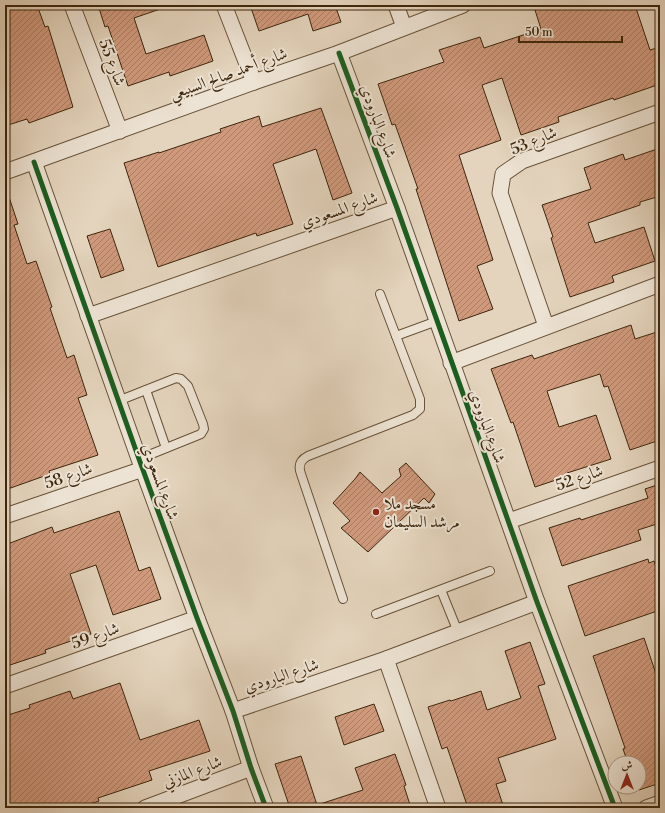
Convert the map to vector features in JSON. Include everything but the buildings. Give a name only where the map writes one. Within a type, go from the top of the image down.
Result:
[{"type":"street","name":"شارع 55","points":[[72,5],[120,131]]},
{"type":"street","points":[[224,5],[254,82]]},
{"type":"street","points":[[396,5],[404,27]]},
{"type":"street","name":"شارع أحمد صالح السبيعي","points":[[5,172],[254,82],[339,53],[463,5]]},
{"type":"street","name":"شارع البارودي","points":[[339,53],[397,208],[537,602],[615,808]]},
{"type":"street","name":"شارع 53","points":[[546,326],[500,193],[503,174],[522,161],[660,112]]},
{"type":"street","name":"شارع المسعودي","points":[[34,162],[118,401],[197,618],[233,710],[251,768],[266,808]]},
{"type":"street","name":"شارع المسعودي","points":[[88,316],[397,208]]},
{"type":"street","points":[[451,363],[660,284]]},
{"type":"street","name":"شارع 58","points":[[5,516],[141,464]]},
{"type":"street","name":"شارع 52","points":[[509,521],[660,468]]},
{"type":"street","name":"شارع البارودي","points":[[233,710],[386,659],[537,602]]},
{"type":"street","name":"شارع 59","points":[[5,686],[197,618]]},
{"type":"street","points":[[386,659],[438,808]]},
{"type":"street","name":"شارع المازني","points":[[145,808],[251,768]]},
{"type":"street","points":[[646,808],[660,803]]},
{"type":"lane","points":[[342,599],[300,474],[300,465],[301,461],[308,456],[418,412],[421,403],[420,399],[380,294]]},
{"type":"lane","points":[[396,336],[437,321]]},
{"type":"lane","points":[[118,401],[176,378],[181,379],[188,386],[203,424],[204,429],[201,434],[166,448],[141,464]]},
{"type":"lane","points":[[146,390],[166,448]]},
{"type":"lane","points":[[376,614],[490,571]]},
{"type":"lane","points":[[441,590],[458,632]]},
{"type":"cycle path","points":[[339,53],[397,208],[537,602],[615,808]]},
{"type":"cycle path","points":[[34,162],[139,459],[197,618],[233,711],[251,768],[266,808]]},
{"type":"place","name":"مسجد ملا مرشد السليمان","points":[[376,512]]}]
